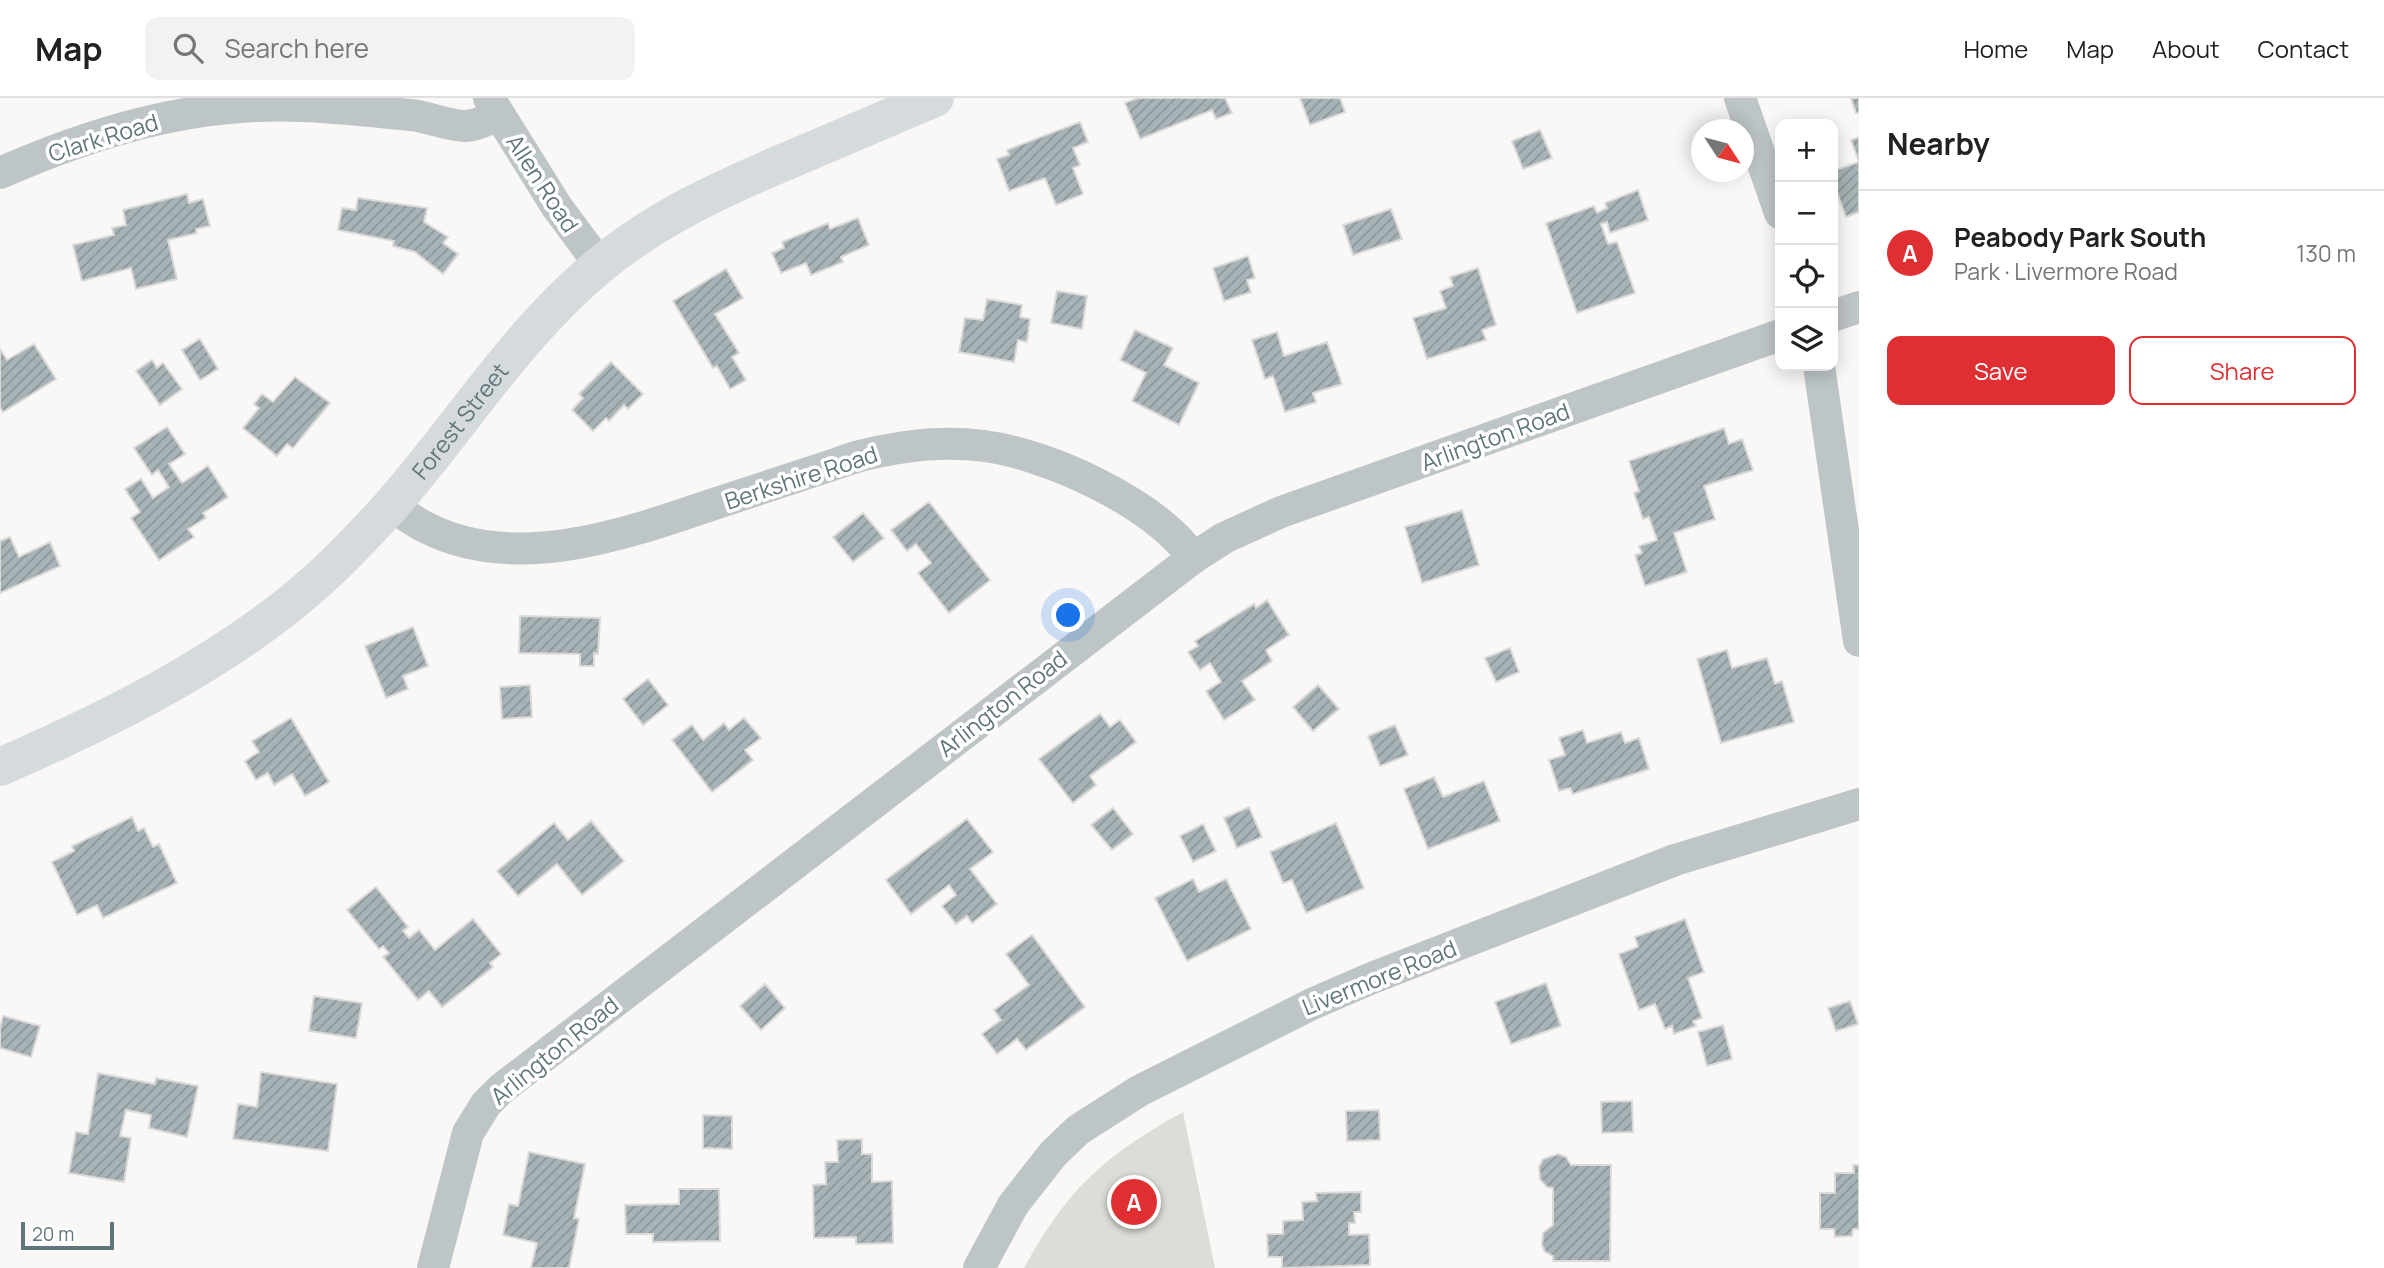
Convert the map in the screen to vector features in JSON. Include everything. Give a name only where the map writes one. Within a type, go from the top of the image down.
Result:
[{"type":"street","name":"Forest Street","points":[[0,767],[128,706],[226,648],[316,582],[391,505],[522,341],[600,265],[647,230],[711,194],[935,98]]},
{"type":"street","points":[[1740,98],[1775,199]]},
{"type":"street","name":"Allen Road","points":[[494,106],[557,207],[600,265]]},
{"type":"street","name":"Clark Road","points":[[0,173],[97,134],[220,109],[301,107],[412,116],[464,126],[482,122],[494,106]]},
{"type":"street","points":[[1838,314],[1859,307]]},
{"type":"street","name":"Arlington Road","points":[[433,1268],[468,1133],[486,1104],[501,1089],[1193,558],[1243,529],[1281,512],[1775,337]]},
{"type":"street","points":[[1820,371],[1859,641]]},
{"type":"street","name":"Berkshire Road","points":[[391,505],[428,529],[471,543],[528,548],[558,546],[612,537],[856,457],[922,445],[965,444],[987,446],[1030,457],[1098,485],[1163,523],[1184,543],[1193,558]]},
{"type":"street","name":"Livermore Road","points":[[978,1268],[1013,1205],[1053,1154],[1086,1125],[1139,1091],[1311,1004],[1372,978],[1646,871],[1708,849],[1859,804]]},
{"type":"shaded area","points":[[1183,1112],[1215,1268],[1024,1268],[1056,1216],[1090,1176],[1131,1144]]},
{"type":"building","points":[[1138,98],[1225,98],[1232,113],[1216,119],[1212,110],[1140,139],[1125,103]]},
{"type":"building","points":[[1300,98],[1340,98],[1345,112],[1310,125]]},
{"type":"building","points":[[1851,98],[1859,98],[1859,113],[1856,113]]},
{"type":"building","points":[[1080,122],[1088,142],[1073,148],[1080,165],[1073,168],[1083,194],[1056,205],[1045,178],[1009,191],[997,159],[1009,155],[1007,150]]},
{"type":"building","points":[[1540,130],[1552,158],[1523,169],[1512,141]]},
{"type":"building","points":[[1859,137],[1859,162],[1851,140]]},
{"type":"building","points":[[1859,162],[1859,212],[1846,217],[1838,195],[1838,169]]},
{"type":"building","points":[[1638,190],[1648,220],[1610,233],[1607,222],[1601,224],[1608,244],[1617,242],[1635,293],[1577,313],[1546,223],[1594,206],[1597,213],[1607,208],[1605,203]]},
{"type":"building","points":[[187,194],[189,203],[203,199],[210,226],[196,229],[197,233],[168,240],[177,279],[136,289],[131,268],[82,281],[73,245],[114,235],[112,228],[126,225],[123,210]]},
{"type":"building","points":[[358,198],[427,208],[424,222],[448,237],[443,243],[458,254],[443,274],[415,252],[393,246],[394,241],[338,230],[342,208],[356,210]]},
{"type":"building","points":[[1391,209],[1402,239],[1353,255],[1343,225]]},
{"type":"building","points":[[858,218],[869,245],[841,257],[843,262],[811,275],[806,263],[781,273],[772,253],[784,248],[782,242],[828,223],[830,229]]},
{"type":"building","points":[[1248,256],[1255,278],[1247,280],[1251,292],[1224,301],[1213,268]]},
{"type":"building","points":[[1478,268],[1496,325],[1482,330],[1486,340],[1427,359],[1413,318],[1446,308],[1440,291],[1453,286],[1450,277]]},
{"type":"building","points":[[726,269],[743,298],[715,314],[739,353],[732,357],[746,380],[730,389],[717,366],[713,368],[673,301]]},
{"type":"building","points":[[1057,291],[1087,296],[1082,329],[1051,323]]},
{"type":"building","points":[[987,299],[1022,305],[1020,317],[1030,319],[1027,342],[1018,340],[1014,362],[959,352],[965,318],[983,320]]},
{"type":"building","points":[[1135,330],[1173,348],[1164,365],[1199,383],[1179,425],[1132,401],[1146,373],[1120,360]]},
{"type":"building","points":[[1277,332],[1284,356],[1327,342],[1342,384],[1313,393],[1316,402],[1285,412],[1273,376],[1265,379],[1252,340]]},
{"type":"building","points":[[200,339],[218,369],[200,380],[182,350]]},
{"type":"building","points":[[34,344],[56,379],[3,412],[0,407],[0,349],[7,360]]},
{"type":"building","points":[[152,360],[157,368],[163,363],[182,389],[160,405],[136,371]]},
{"type":"building","points":[[611,362],[643,394],[628,409],[624,405],[609,421],[606,418],[593,431],[572,410],[583,398],[579,394]]},
{"type":"building","points":[[295,377],[330,403],[293,448],[287,444],[277,456],[243,428],[259,408],[254,404],[262,394],[273,402]]},
{"type":"building","points":[[167,427],[185,454],[169,464],[182,483],[208,466],[228,497],[203,513],[206,518],[188,529],[194,537],[159,560],[131,518],[140,512],[125,489],[141,479],[153,498],[169,487],[158,470],[152,475],[134,448]]},
{"type":"building","points":[[1724,428],[1729,444],[1742,439],[1753,470],[1704,486],[1715,519],[1674,533],[1687,572],[1645,586],[1635,555],[1642,553],[1639,546],[1657,540],[1649,517],[1643,519],[1634,493],[1639,491],[1629,461]]},
{"type":"building","points":[[929,502],[990,580],[949,613],[918,573],[931,563],[916,544],[907,551],[891,530]]},
{"type":"building","points":[[1462,510],[1479,565],[1422,583],[1405,527]]},
{"type":"building","points":[[863,513],[884,538],[853,562],[833,537]]},
{"type":"building","points":[[10,537],[19,557],[50,542],[60,566],[0,593],[0,541]]},
{"type":"building","points":[[1267,600],[1289,635],[1266,650],[1272,661],[1242,681],[1255,700],[1224,720],[1206,691],[1221,682],[1210,663],[1200,670],[1188,652],[1198,646],[1195,641],[1254,604],[1256,608]]},
{"type":"building","points":[[520,616],[600,618],[598,654],[594,653],[594,666],[580,666],[580,654],[519,653]]},
{"type":"building","points":[[413,627],[428,666],[403,676],[408,689],[386,698],[365,646]]},
{"type":"building","points":[[1510,648],[1519,672],[1496,682],[1485,658]]},
{"type":"building","points":[[1727,650],[1732,668],[1767,658],[1775,684],[1782,681],[1794,722],[1721,743],[1697,659]]},
{"type":"building","points":[[648,679],[668,705],[643,725],[623,699]]},
{"type":"building","points":[[530,685],[532,717],[502,719],[500,687]]},
{"type":"building","points":[[1318,685],[1339,709],[1313,731],[1293,707]]},
{"type":"building","points":[[1100,714],[1110,727],[1120,720],[1136,742],[1090,776],[1096,785],[1073,803],[1039,759]]},
{"type":"building","points":[[291,718],[329,782],[305,796],[292,774],[274,785],[268,773],[256,780],[245,761],[259,752],[252,741]]},
{"type":"building","points":[[744,718],[761,738],[745,750],[753,760],[712,792],[672,740],[692,725],[703,740],[724,723],[729,730]]},
{"type":"building","points":[[1395,725],[1408,755],[1380,766],[1368,736]]},
{"type":"building","points":[[1583,730],[1587,743],[1621,732],[1625,743],[1639,738],[1649,769],[1573,794],[1570,788],[1559,791],[1549,760],[1565,755],[1559,738]]},
{"type":"building","points":[[1434,777],[1443,797],[1484,781],[1500,821],[1428,849],[1404,789]]},
{"type":"building","points":[[1249,807],[1262,837],[1237,848],[1224,818]]},
{"type":"building","points":[[1113,808],[1133,834],[1112,850],[1091,825]]},
{"type":"building","points":[[132,817],[138,831],[144,828],[153,847],[159,844],[177,883],[103,918],[97,905],[77,915],[52,862],[74,851],[72,846]]},
{"type":"building","points":[[967,819],[993,852],[970,869],[997,904],[972,923],[967,916],[956,924],[942,906],[956,895],[949,885],[911,914],[886,880]]},
{"type":"building","points":[[591,821],[624,861],[582,895],[557,864],[518,896],[497,871],[554,823],[568,840]]},
{"type":"building","points":[[1336,823],[1364,888],[1306,913],[1292,880],[1283,883],[1270,852]]},
{"type":"building","points":[[1203,824],[1216,851],[1193,862],[1180,836]]},
{"type":"building","points":[[1193,879],[1199,892],[1226,879],[1251,929],[1187,961],[1155,898]]},
{"type":"building","points":[[376,887],[408,927],[403,931],[409,938],[419,930],[435,950],[473,919],[501,954],[490,963],[493,967],[442,1007],[429,991],[418,1000],[383,957],[389,953],[383,946],[379,949],[347,910]]},
{"type":"building","points":[[1685,919],[1704,972],[1688,978],[1702,1018],[1693,1021],[1696,1026],[1674,1034],[1672,1026],[1665,1029],[1655,1004],[1639,1010],[1619,954],[1638,947],[1635,937]]},
{"type":"building","points":[[1032,935],[1085,1007],[1026,1050],[1017,1039],[997,1054],[982,1034],[1001,1020],[994,1010],[1029,985],[1006,954]]},
{"type":"building","points":[[1546,983],[1561,1026],[1511,1044],[1495,1002]]},
{"type":"building","points":[[765,984],[785,1008],[761,1030],[740,1006]]},
{"type":"building","points":[[314,996],[362,1003],[356,1038],[309,1031]]},
{"type":"building","points":[[1850,1001],[1858,1024],[1836,1031],[1828,1008]]},
{"type":"building","points":[[3,1016],[40,1026],[31,1057],[0,1048]]},
{"type":"building","points":[[1723,1025],[1732,1059],[1707,1066],[1698,1032]]},
{"type":"building","points":[[261,1072],[337,1084],[328,1151],[233,1139],[238,1104],[257,1107]]},
{"type":"building","points":[[98,1073],[155,1084],[156,1078],[198,1086],[187,1137],[149,1128],[151,1115],[126,1110],[120,1136],[131,1138],[124,1182],[69,1173],[76,1132],[88,1134]]},
{"type":"building","points":[[1632,1101],[1633,1132],[1602,1133],[1601,1102]]},
{"type":"building","points":[[1379,1110],[1380,1140],[1347,1141],[1346,1111]]},
{"type":"building","points":[[703,1115],[732,1116],[732,1149],[703,1148]]},
{"type":"building","points":[[862,1139],[862,1154],[872,1154],[872,1182],[892,1181],[893,1243],[856,1244],[856,1237],[814,1238],[813,1185],[826,1184],[825,1162],[838,1162],[837,1140]]},
{"type":"building","points":[[529,1152],[585,1164],[574,1218],[579,1219],[569,1268],[531,1268],[537,1243],[503,1235],[509,1204],[518,1206]]},
{"type":"building","points":[[1558,1154],[1566,1157],[1571,1165],[1611,1165],[1610,1261],[1553,1261],[1553,1256],[1545,1252],[1542,1245],[1543,1233],[1553,1225],[1553,1188],[1547,1187],[1540,1179],[1539,1167],[1543,1159]]},
{"type":"building","points":[[1853,1165],[1859,1165],[1859,1229],[1853,1229],[1852,1236],[1835,1237],[1834,1229],[1820,1229],[1820,1193],[1835,1193],[1835,1173],[1854,1173]]},
{"type":"building","points":[[679,1189],[719,1189],[720,1241],[653,1242],[653,1234],[626,1234],[625,1205],[679,1204]]},
{"type":"building","points":[[1361,1192],[1361,1212],[1354,1212],[1355,1223],[1349,1223],[1349,1235],[1369,1234],[1370,1265],[1282,1268],[1282,1257],[1268,1257],[1267,1234],[1283,1234],[1283,1221],[1303,1220],[1302,1202],[1317,1201],[1316,1193]]},
{"type":"place","name":"Peabody Park South","points":[[1134,1202]]}]
